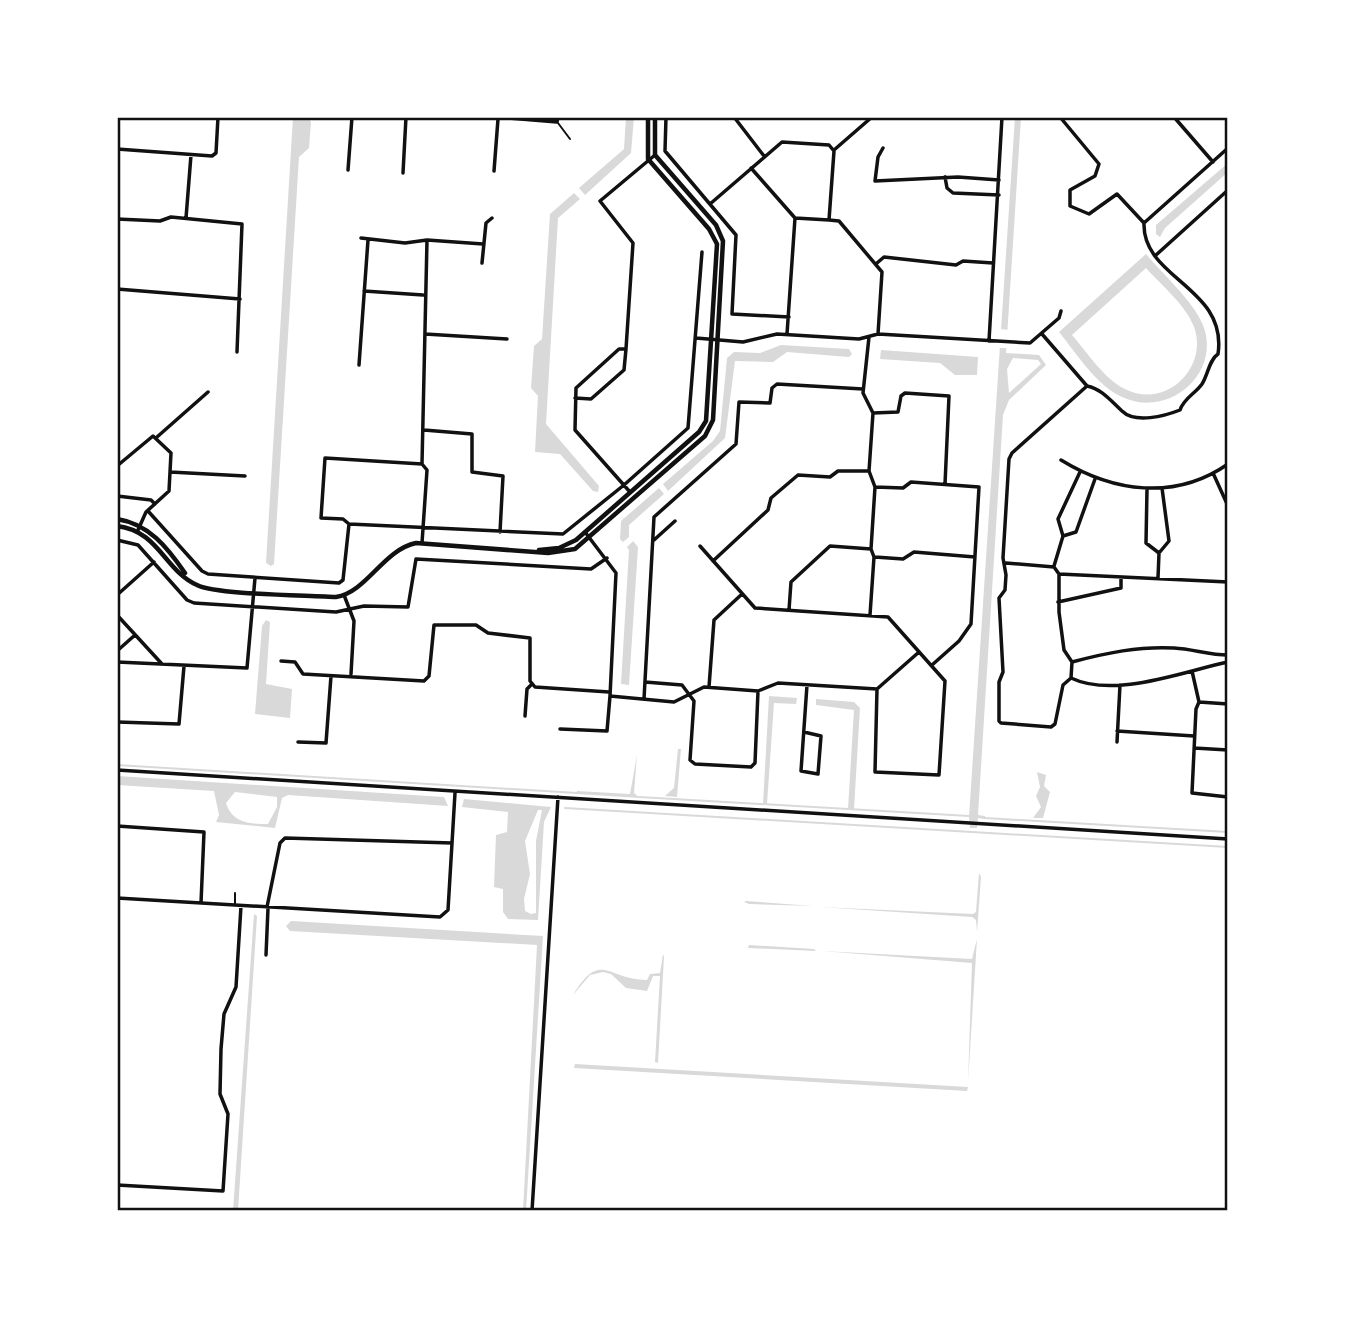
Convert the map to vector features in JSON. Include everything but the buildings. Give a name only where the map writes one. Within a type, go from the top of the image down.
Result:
[{"type":"street","points":[[117,149],[212,156],[216,153],[218,117]]},
{"type":"street","points":[[348,170],[352,117]]},
{"type":"street","points":[[403,173],[406,117]]},
{"type":"street","points":[[648,117],[648,159],[715,238],[714,339]]},
{"type":"street","points":[[117,526],[138,530],[189,580],[204,588],[253,591],[344,596],[397,551],[422,543],[569,552],[705,425],[722,236],[654,155],[655,117]]},
{"type":"street","points":[[666,117],[665,152],[736,235],[732,314],[789,317]]},
{"type":"street","points":[[734,117],[764,156]]},
{"type":"street","points":[[834,151],[872,117]]},
{"type":"street","points":[[989,341],[1002,117]]},
{"type":"street","points":[[1042,334],[1087,386],[1097,388],[1123,413],[1142,417],[1180,410],[1183,401],[1199,388],[1213,358],[1218,354],[1216,323],[1206,304],[1156,255],[1145,241],[1144,223],[1116,194],[1089,214],[1070,206],[1070,190],[1095,176],[1099,164],[1060,117]]},
{"type":"street","points":[[1174,117],[1213,162]]},
{"type":"street","points":[[494,171],[496,118],[558,120]]},
{"type":"street","points":[[710,204],[782,142],[829,145],[834,151],[829,220]]},
{"type":"street","points":[[883,148],[878,157],[876,181],[945,177],[999,180]]},
{"type":"street","points":[[1144,223],[1228,148]]},
{"type":"street","points":[[186,218],[191,155]]},
{"type":"street","points":[[575,398],[591,398],[624,370],[633,243],[600,201],[654,155]]},
{"type":"street","points":[[751,168],[795,219],[787,334]]},
{"type":"street","points":[[945,177],[947,188],[953,193],[999,195]]},
{"type":"street","points":[[1156,255],[1228,190]]},
{"type":"street","points":[[117,219],[160,221],[171,217],[242,223],[237,352]]},
{"type":"street","points":[[482,263],[486,223],[492,218]]},
{"type":"street","points":[[795,219],[839,221],[876,263],[883,277],[878,334]]},
{"type":"street","points":[[361,238],[405,243],[427,240],[483,244]]},
{"type":"street","points":[[359,365],[368,240]]},
{"type":"street","points":[[422,543],[427,470],[422,464],[427,304],[423,295],[427,240]]},
{"type":"street","points":[[422,464],[325,458],[321,518],[343,519],[349,524],[563,534],[688,428],[702,252]]},
{"type":"street","points":[[876,263],[884,257],[956,265],[963,261],[993,263]]},
{"type":"street","points":[[117,289],[240,299]]},
{"type":"street","points":[[364,291],[423,295]]},
{"type":"street","points":[[696,338],[743,342],[787,334],[859,339],[878,334],[1030,343],[1059,318],[1061,311]]},
{"type":"street","points":[[425,334],[507,338]]},
{"type":"street","points":[[869,337],[863,389],[873,413],[869,471],[875,487],[870,615]]},
{"type":"street","points":[[625,349],[619,349],[576,388],[575,429],[633,495]]},
{"type":"street","points":[[644,699],[654,517],[736,444],[739,402],[770,403],[772,388],[777,384],[863,389]]},
{"type":"street","points":[[1006,563],[1054,567],[1059,574],[1058,602],[1064,650],[1072,663],[1071,678],[1063,685],[1054,726],[999,721],[999,682],[1003,672],[999,598],[1004,590],[1006,563],[1003,558],[1009,459],[1012,453],[1087,386]]},
{"type":"street","points":[[117,466],[149,438],[157,437],[208,392]]},
{"type":"street","points":[[873,413],[898,412],[901,396],[905,393],[949,396],[945,484]]},
{"type":"street","points":[[424,430],[472,434],[472,472],[503,476],[500,532]]},
{"type":"street","points":[[138,530],[148,511],[169,491],[171,453],[157,437]]},
{"type":"street","points":[[1061,460],[1095,479],[1147,489],[1162,488],[1213,473],[1226,466],[1228,472]]},
{"type":"street","points":[[713,561],[768,510],[771,498],[798,475],[830,477],[838,471],[869,471]]},
{"type":"street","points":[[170,472],[244,476]]},
{"type":"street","points":[[1054,567],[1063,536],[1058,519],[1080,472]]},
{"type":"street","points":[[1213,473],[1228,506]]},
{"type":"street","points":[[1063,536],[1076,532],[1095,479]]},
{"type":"street","points":[[875,487],[903,488],[911,482],[979,487],[971,626],[931,665]]},
{"type":"street","points":[[1158,578],[1159,553],[1170,541],[1162,488]]},
{"type":"street","points":[[1147,489],[1146,543],[1159,553]]},
{"type":"street","points":[[117,496],[151,500],[155,504]]},
{"type":"street","points":[[148,511],[202,571],[256,578],[341,582],[349,524]]},
{"type":"street","points":[[117,519],[141,524],[152,533],[189,580]]},
{"type":"street","points":[[652,541],[675,521]]},
{"type":"street","points":[[560,729],[607,731],[616,573],[587,534]]},
{"type":"street","points":[[117,540],[138,545],[187,600],[194,603],[337,611],[364,606],[408,607],[416,559],[591,569],[607,558]]},
{"type":"street","points":[[700,546],[755,608],[888,617],[945,684],[939,775],[875,772],[877,689]]},
{"type":"street","points":[[789,610],[791,582],[830,546],[871,549]]},
{"type":"street","points":[[874,557],[903,559],[914,552],[975,557]]},
{"type":"street","points":[[117,595],[154,562]]},
{"type":"street","points":[[1059,574],[1228,582]]},
{"type":"street","points":[[117,662],[247,668],[256,578]]},
{"type":"street","points":[[1058,602],[1121,588],[1121,578]]},
{"type":"street","points":[[709,687],[714,620],[742,594]]},
{"type":"street","points":[[344,596],[354,621],[351,674]]},
{"type":"street","points":[[117,615],[162,664]]},
{"type":"street","points":[[281,661],[295,662],[303,674],[351,674],[424,681],[429,676],[434,625],[476,625],[488,633],[530,638],[531,685],[527,689],[526,716]]},
{"type":"street","points":[[117,651],[135,635]]},
{"type":"street","points":[[1072,663],[1105,653],[1144,648],[1176,648],[1228,655]]},
{"type":"street","points":[[531,685],[674,702],[709,687],[758,691],[778,683],[877,689],[919,652]]},
{"type":"street","points":[[1071,678],[1120,685],[1228,662]]},
{"type":"street","points":[[117,722],[179,724],[184,666]]},
{"type":"street","points":[[1192,671],[1199,702],[1194,736],[1192,793],[1228,797]]},
{"type":"street","points":[[298,742],[326,743],[331,676]]},
{"type":"street","points":[[645,682],[682,685],[690,694],[694,701],[690,760],[695,764],[751,767],[755,763],[758,691]]},
{"type":"street","points":[[804,732],[821,736],[818,774],[801,771],[807,685]]},
{"type":"street","points":[[1117,742],[1120,685]]},
{"type":"street","points":[[1199,702],[1228,704]]},
{"type":"street","points":[[1117,731],[1194,736]]},
{"type":"street","points":[[1194,748],[1228,750]]},
{"type":"street","points":[[117,770],[1228,839]]},
{"type":"street","points":[[117,898],[268,908],[446,915],[454,792]]},
{"type":"street","points":[[532,1211],[558,797]]},
{"type":"street","points":[[117,826],[204,832],[201,903]]},
{"type":"street","points":[[266,955],[268,908],[280,843],[285,838],[452,843]]},
{"type":"street","points":[[117,1185],[223,1191],[228,1114],[220,1094],[221,1049],[224,1014],[236,987],[241,906]]},
{"type":"lane","points":[[558,120],[570,139]]},
{"type":"lane","points":[[235,905],[236,893]]},
{"type":"shaded area","points":[[293,117],[308,117],[311,122],[309,148],[299,157],[274,564],[271,566],[266,563]]},
{"type":"shaded area","points":[[626,117],[634,117],[631,153],[585,195],[579,188],[624,149]]},
{"type":"shaded area","points":[[1015,117],[1021,117],[1006,353],[1039,355],[1046,365],[1009,400],[1003,415],[978,815],[985,816],[985,819],[978,818],[977,828],[970,828]],"holes":[[[1013,358],[1038,360],[1041,364],[1009,393],[1007,369]]]},
{"type":"shaded area","points":[[1228,163],[1228,172],[1165,228],[1160,237],[1156,234],[1156,225]]},
{"type":"shaded area","points":[[574,193],[580,199],[558,218],[546,424],[599,486],[598,492],[593,491],[560,454],[535,452],[538,396],[531,388],[534,346],[542,339],[550,214]]},
{"type":"shaded area","points":[[1146,254],[1198,315],[1207,343],[1205,360],[1198,375],[1187,388],[1173,397],[1157,402],[1139,402],[1122,397],[1104,385],[1059,332]],"holes":[[[1146,268],[1185,311],[1194,327],[1197,342],[1195,357],[1189,370],[1180,381],[1155,394],[1140,394],[1117,385],[1096,365],[1072,335]]]},
{"type":"shaded area","points":[[781,345],[849,349],[852,354],[849,357],[787,352],[773,362],[735,361],[725,438],[668,491],[663,484],[713,441],[720,431],[727,358],[734,352],[760,353]]},
{"type":"shaded area","points":[[881,350],[978,357],[977,375],[955,375],[940,363],[880,359]]},
{"type":"shaded area","points":[[659,488],[664,494],[629,525],[629,537],[623,542],[620,539],[621,521]]},
{"type":"shaded area","points":[[633,541],[638,547],[629,685],[621,684],[629,550],[627,547]]},
{"type":"shaded area","points":[[266,620],[270,622],[266,684],[292,689],[290,718],[255,714],[262,626]]},
{"type":"shaded area","points":[[769,696],[797,698],[796,704],[774,703],[767,804],[763,804]]},
{"type":"shaded area","points":[[816,699],[854,702],[860,708],[854,809],[848,809],[854,710],[816,705]]},
{"type":"shaded area","points":[[678,749],[681,749],[677,797],[665,796],[674,788]]},
{"type":"shaded area","points":[[637,755],[634,793],[640,798],[577,794],[577,791],[630,794]]},
{"type":"shaded area","points":[[1037,772],[1046,775],[1044,786],[1050,792],[1043,818],[1033,818],[1041,807],[1036,796],[1040,787]]},
{"type":"shaded area","points":[[117,776],[444,797],[448,806],[288,795],[282,798],[275,828],[216,822],[219,815],[214,791],[117,785]],"holes":[[[235,792],[277,797],[277,807],[268,824],[243,821],[233,815],[226,803]]]},
{"type":"shaded area","points":[[464,799],[551,807],[544,822],[538,920],[508,919],[503,912],[503,889],[494,887],[496,835],[507,832],[508,812],[462,807]],"holes":[[[538,810],[542,810],[536,841],[536,913],[531,914],[525,911],[524,899],[530,874],[525,841]]]},
{"type":"shaded area","points":[[979,873],[981,877],[977,932],[976,920],[972,917],[820,907],[973,914],[976,912]]},
{"type":"shaded area","points":[[746,901],[813,906],[749,904],[744,902]]},
{"type":"shaded area","points":[[254,914],[257,916],[238,1211],[233,1211]]},
{"type":"shaded area","points":[[291,921],[543,936],[526,1211],[523,1211],[537,945],[290,931],[286,926]]},
{"type":"shaded area","points":[[977,939],[968,1082],[972,963],[822,951],[972,959]]},
{"type":"shaded area","points":[[749,945],[814,949],[816,951],[748,948]]},
{"type":"shaded area","points":[[663,954],[658,1063],[655,1062],[660,976],[653,976],[647,991],[626,988],[611,974],[603,972],[590,975],[573,995],[591,973],[598,970],[647,980],[650,974],[660,973]]},
{"type":"shaded area","points":[[575,1064],[968,1087],[967,1091],[574,1068]]},
{"type":"pier","points":[[999,329],[1011,330],[1010,348],[997,348]]},
{"type":"waterway","points":[[117,765],[577,793]]},
{"type":"waterway","points":[[639,797],[969,816]]},
{"type":"waterway","points":[[565,808],[1228,847]]},
{"type":"waterway","points":[[985,818],[1228,832]]}]
